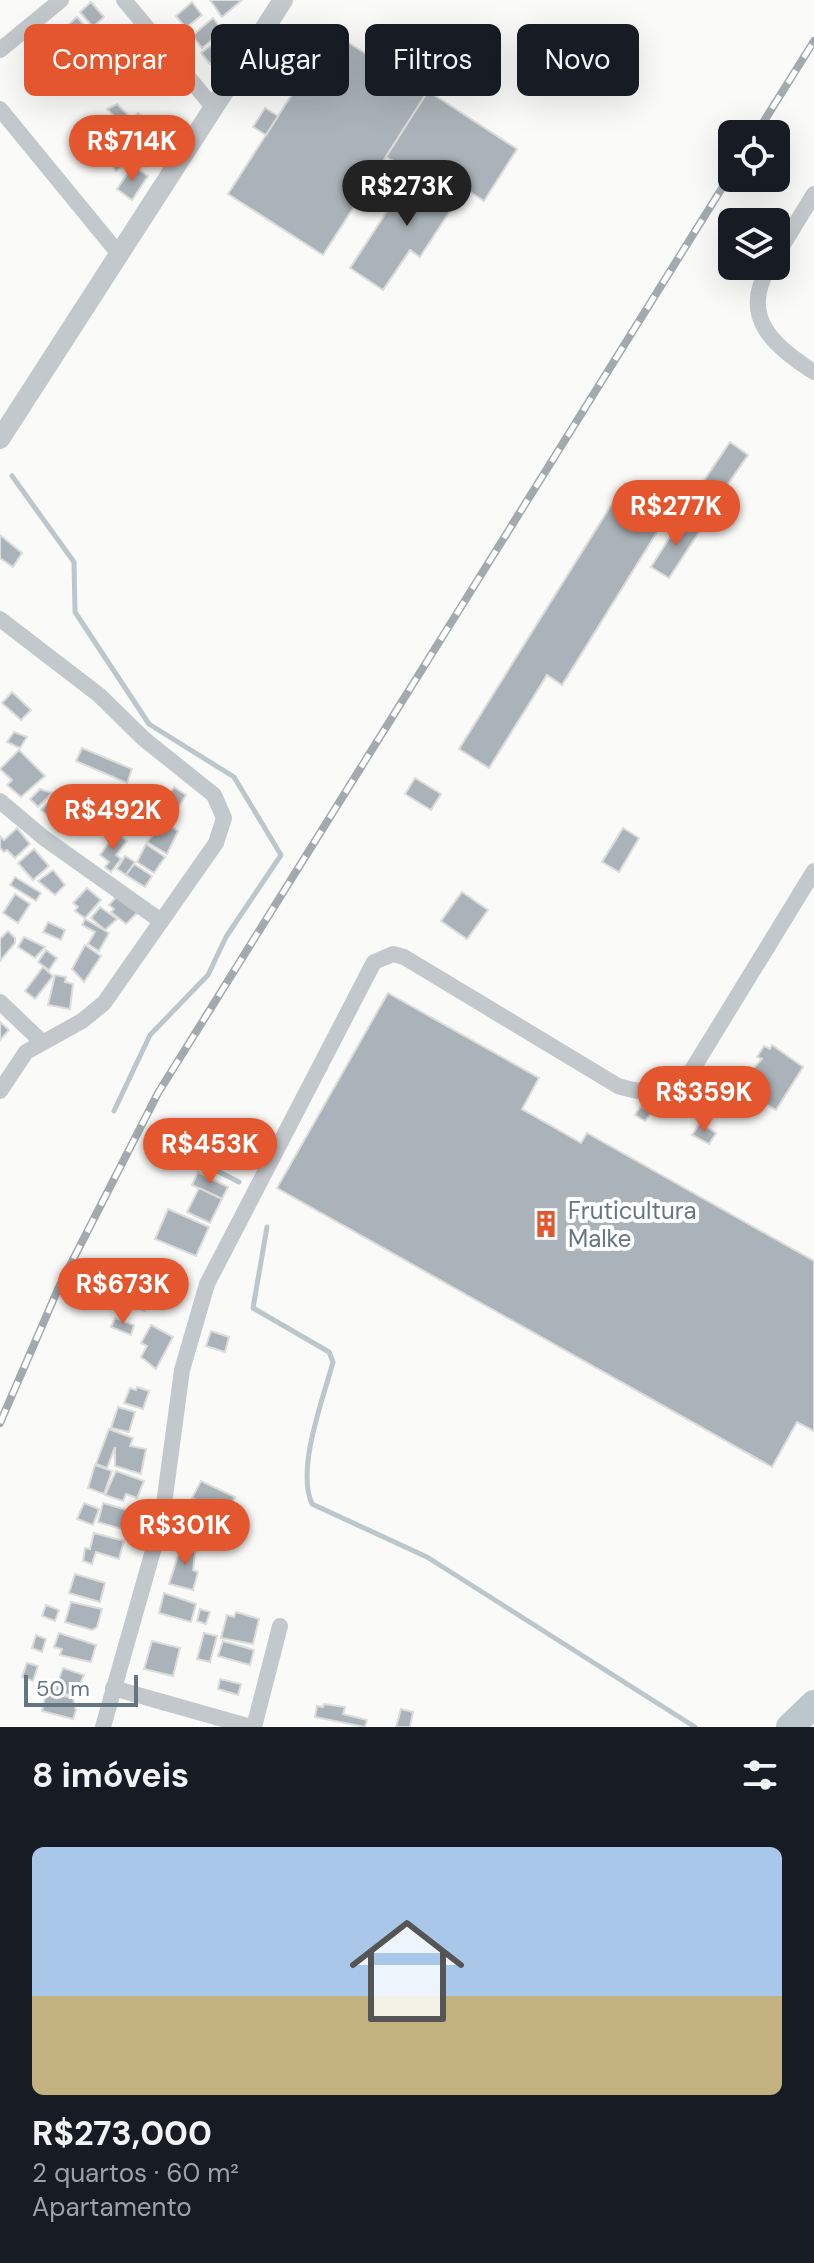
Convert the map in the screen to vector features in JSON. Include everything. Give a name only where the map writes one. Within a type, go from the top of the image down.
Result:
[{"type":"street","points":[[0,50],[61,0]]},
{"type":"street","points":[[124,0],[213,107]]},
{"type":"street","points":[[0,439],[283,0]]},
{"type":"street","points":[[0,109],[119,254]]},
{"type":"street","points":[[790,233],[814,194]]},
{"type":"street","points":[[763,280],[759,292],[759,315],[766,335],[781,350],[814,372]]},
{"type":"street","points":[[0,619],[99,695],[144,739],[214,795],[224,818],[216,843],[104,1003],[82,1021],[41,1041],[17,1062],[0,1091]]},
{"type":"street","points":[[0,801],[44,838],[161,921]]},
{"type":"street","points":[[103,1727],[162,1519],[182,1370],[207,1284],[366,972],[384,956],[404,957],[618,1086],[642,1093],[661,1093],[676,1086],[692,1070],[814,871]]},
{"type":"street","points":[[0,1002],[41,1041]]},
{"type":"street","points":[[113,1688],[253,1727],[280,1626]]},
{"type":"building","points":[[210,0],[242,0],[222,17]]},
{"type":"building","points":[[91,2],[104,17],[96,24],[90,24],[80,12]]},
{"type":"building","points":[[192,2],[202,15],[191,24],[183,24],[176,16]]},
{"type":"building","points":[[77,17],[83,24],[69,24]]},
{"type":"building","points":[[213,18],[218,24],[211,24],[211,41],[202,48],[195,40],[195,33]]},
{"type":"building","points":[[349,43],[365,53],[365,96],[425,96],[323,255],[228,194],[291,96],[349,96]]},
{"type":"building","points":[[211,45],[211,63],[210,64],[201,53]]},
{"type":"building","points":[[425,96],[436,96],[517,149],[484,201],[437,170],[429,183],[386,157]]},
{"type":"building","points":[[117,104],[132,119],[125,127],[107,109]]},
{"type":"building","points":[[265,108],[278,116],[266,135],[253,127]]},
{"type":"building","points":[[138,113],[164,133],[148,149],[125,127]]},
{"type":"building","points":[[128,142],[140,154],[116,171],[106,157]]},
{"type":"building","points":[[392,160],[404,167],[388,195],[376,188]]},
{"type":"building","points":[[133,166],[148,176],[132,200],[117,189]]},
{"type":"building","points":[[437,170],[465,188],[420,257],[410,250],[383,290],[350,268],[401,190],[410,196],[422,178],[429,183]]},
{"type":"building","points":[[730,442],[748,455],[721,494],[703,482]]},
{"type":"building","points":[[625,483],[670,511],[562,685],[547,675],[489,768],[459,749]]},
{"type":"building","points":[[682,518],[701,529],[669,578],[651,567]]},
{"type":"building","points":[[0,535],[22,553],[13,567],[0,558]]},
{"type":"building","points":[[12,692],[31,710],[21,720],[2,703]]},
{"type":"building","points":[[14,732],[27,737],[20,748],[7,742]]},
{"type":"building","points":[[82,748],[132,769],[127,783],[76,761]]},
{"type":"building","points":[[19,750],[45,776],[21,797],[7,785],[12,780],[0,769]]},
{"type":"building","points":[[415,778],[441,794],[431,810],[405,794]]},
{"type":"building","points":[[174,787],[186,795],[169,822],[157,814]]},
{"type":"building","points":[[40,789],[52,793],[38,807],[30,799]]},
{"type":"building","points":[[139,793],[152,801],[145,812],[133,804]]},
{"type":"building","points":[[51,800],[62,805],[49,817],[41,810]]},
{"type":"building","points":[[80,800],[93,806],[79,835],[66,829]]},
{"type":"building","points":[[110,802],[122,809],[109,833],[93,824],[98,815],[104,818]]},
{"type":"building","points":[[130,809],[144,817],[138,826],[125,818]]},
{"type":"building","points":[[164,822],[178,831],[167,854],[147,842]]},
{"type":"building","points":[[17,828],[30,844],[15,858],[0,848],[0,836],[4,840]]},
{"type":"building","points":[[623,828],[639,838],[619,872],[602,862]]},
{"type":"building","points":[[116,833],[127,841],[116,855],[121,859],[111,872],[105,867],[109,862],[100,855]]},
{"type":"building","points":[[146,844],[165,857],[154,873],[137,862]]},
{"type":"building","points":[[34,849],[49,866],[33,880],[18,863]]},
{"type":"building","points":[[125,856],[135,862],[126,875],[117,869]]},
{"type":"building","points":[[134,864],[152,876],[145,887],[126,875]]},
{"type":"building","points":[[53,870],[65,885],[55,895],[38,881]]},
{"type":"building","points":[[15,877],[41,893],[36,901],[10,885]]},
{"type":"building","points":[[87,888],[101,900],[85,918],[75,911],[78,907],[73,903]]},
{"type":"building","points":[[462,892],[488,910],[467,939],[441,921]]},
{"type":"building","points":[[15,894],[30,904],[18,923],[3,913]]},
{"type":"building","points":[[118,895],[138,912],[126,924],[111,912],[114,909],[109,905]]},
{"type":"building","points":[[100,907],[117,919],[105,930],[91,918]]},
{"type":"building","points":[[85,919],[109,933],[99,951],[88,944],[95,932],[82,925]]},
{"type":"building","points":[[48,922],[65,930],[61,940],[43,932]]},
{"type":"building","points":[[8,931],[15,938],[15,943],[0,961],[0,939]]},
{"type":"building","points":[[24,937],[45,947],[35,958],[18,947]]},
{"type":"building","points":[[85,945],[101,956],[84,982],[72,969]]},
{"type":"building","points":[[46,950],[57,958],[49,970],[38,962]]},
{"type":"building","points":[[43,967],[53,976],[35,999],[25,991]]},
{"type":"building","points":[[55,975],[66,977],[65,982],[73,984],[70,1009],[48,1005]]},
{"type":"building","name":"Fruticultura Malke","points":[[388,993],[539,1078],[522,1109],[581,1143],[587,1133],[814,1261],[814,1431],[797,1422],[772,1467],[277,1188]]},
{"type":"building","points":[[0,1022],[9,1030],[0,1040]]},
{"type":"building","points":[[772,1045],[803,1067],[776,1110],[744,1090],[748,1082],[744,1079],[762,1059],[757,1057],[764,1046],[770,1049]]},
{"type":"building","points":[[641,1106],[651,1113],[645,1121],[635,1115]]},
{"type":"building","points":[[700,1123],[716,1133],[709,1144],[692,1135]]},
{"type":"building","points":[[198,1172],[228,1187],[222,1199],[192,1185]]},
{"type":"building","points":[[199,1188],[222,1199],[210,1223],[187,1212]]},
{"type":"building","points":[[168,1209],[209,1227],[196,1256],[155,1239]]},
{"type":"building","points":[[175,1273],[186,1277],[174,1296],[157,1289],[163,1275],[169,1277]]},
{"type":"building","points":[[130,1289],[149,1294],[145,1311],[125,1305]]},
{"type":"building","points":[[115,1318],[134,1325],[131,1335],[111,1327]]},
{"type":"building","points":[[151,1325],[173,1337],[156,1369],[141,1357],[147,1346],[141,1343]]},
{"type":"building","points":[[211,1331],[229,1337],[225,1352],[206,1346]]},
{"type":"building","points":[[137,1387],[149,1391],[143,1409],[124,1403],[130,1388],[136,1390]]},
{"type":"building","points":[[118,1407],[135,1412],[129,1432],[111,1428]]},
{"type":"building","points":[[109,1429],[133,1438],[130,1446],[146,1449],[141,1474],[115,1466],[115,1447],[107,1468],[96,1464]]},
{"type":"building","points":[[95,1465],[112,1471],[104,1494],[88,1488]]},
{"type":"building","points":[[116,1471],[144,1481],[137,1498],[126,1494],[123,1501],[105,1495]]},
{"type":"building","points":[[201,1481],[235,1497],[226,1514],[192,1498]]},
{"type":"building","points":[[84,1503],[99,1509],[93,1525],[77,1519]]},
{"type":"building","points":[[103,1503],[134,1512],[128,1531],[98,1522]]},
{"type":"building","points":[[187,1510],[219,1520],[214,1540],[187,1533]]},
{"type":"building","points":[[94,1533],[124,1541],[119,1559],[96,1552],[92,1564],[83,1561],[85,1548],[90,1549]]},
{"type":"building","points":[[183,1540],[196,1543],[193,1570],[198,1572],[193,1590],[169,1584]]},
{"type":"building","points":[[75,1574],[105,1583],[100,1602],[69,1593]]},
{"type":"building","points":[[164,1593],[196,1604],[191,1622],[159,1613]]},
{"type":"building","points":[[71,1602],[102,1609],[97,1627],[92,1630],[65,1622]]},
{"type":"building","points":[[46,1605],[59,1610],[55,1621],[42,1616]]},
{"type":"building","points":[[200,1609],[210,1612],[206,1624],[197,1621]]},
{"type":"building","points":[[236,1612],[259,1619],[253,1644],[221,1638],[227,1615],[234,1617]]},
{"type":"building","points":[[59,1633],[96,1645],[91,1662],[60,1655],[62,1649],[54,1647]]},
{"type":"building","points":[[204,1633],[217,1636],[210,1662],[197,1659]]},
{"type":"building","points":[[36,1635],[46,1639],[42,1652],[32,1648]]},
{"type":"building","points":[[152,1641],[180,1648],[173,1676],[144,1669]]},
{"type":"building","points":[[223,1641],[254,1650],[250,1665],[218,1656]]},
{"type":"building","points":[[27,1663],[38,1666],[33,1681],[22,1677]]},
{"type":"building","points":[[63,1668],[84,1675],[74,1697],[55,1690]]},
{"type":"building","points":[[220,1679],[241,1684],[238,1695],[218,1689]]},
{"type":"building","points":[[46,1692],[73,1698],[76,1710],[73,1719],[42,1711]]},
{"type":"building","points":[[324,1704],[345,1707],[343,1714],[367,1720],[365,1727],[315,1717],[317,1706],[323,1707]]},
{"type":"building","points":[[401,1709],[413,1712],[410,1727],[396,1727]]},
{"type":"waterway","points":[[12,476],[74,562],[75,612],[149,724],[234,777],[281,855],[226,937],[208,975],[150,1035],[114,1111]]},
{"type":"waterway","points":[[160,1142],[239,1182]]},
{"type":"waterway","points":[[267,1227],[253,1308],[329,1352],[333,1362],[309,1453],[307,1472],[312,1504],[427,1557],[695,1727]]},
{"type":"waterway","points":[[790,1727],[814,1704]]},
{"type":"railway","points":[[765,120],[814,41]]},
{"type":"railway","points":[[0,1423],[58,1289],[158,1093],[720,192]]},
{"type":"place","name":"Fruticultura Malke","points":[[546,1224]]}]
